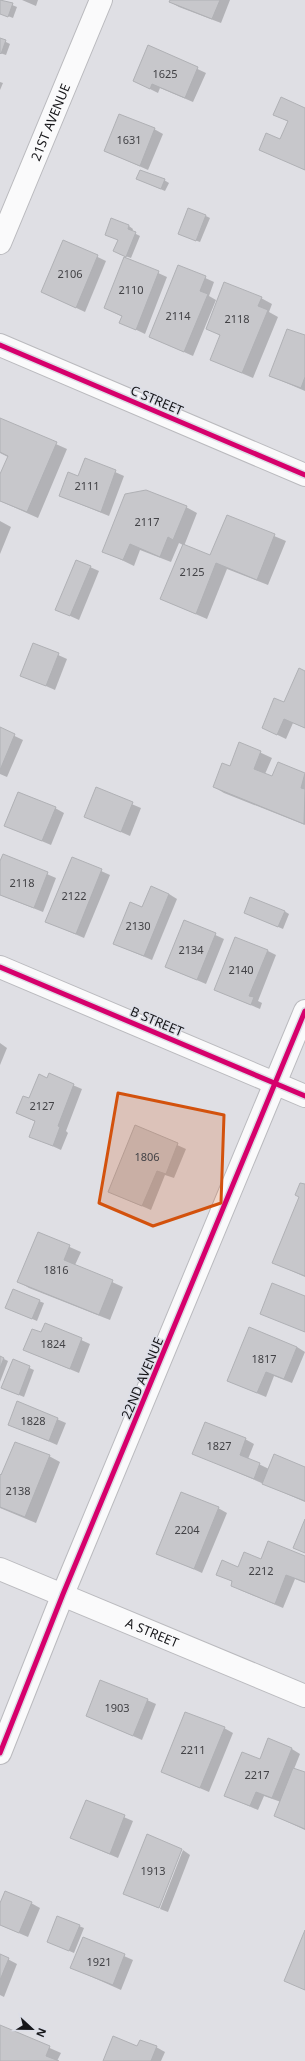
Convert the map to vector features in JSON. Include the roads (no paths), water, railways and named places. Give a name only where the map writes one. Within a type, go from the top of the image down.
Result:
[{"type":"street","name":"21ST AVENUE","points":[[0,243],[101,0]]},
{"type":"street","name":"C STREET","points":[[0,345],[305,475]]},
{"type":"street","name":"B STREET","points":[[0,967],[305,1096]]},
{"type":"street","name":"22ND AVENUE","points":[[0,1753],[63,1594],[305,1012]]},
{"type":"street","name":"A STREET","points":[[0,1568],[305,1696]]}]
